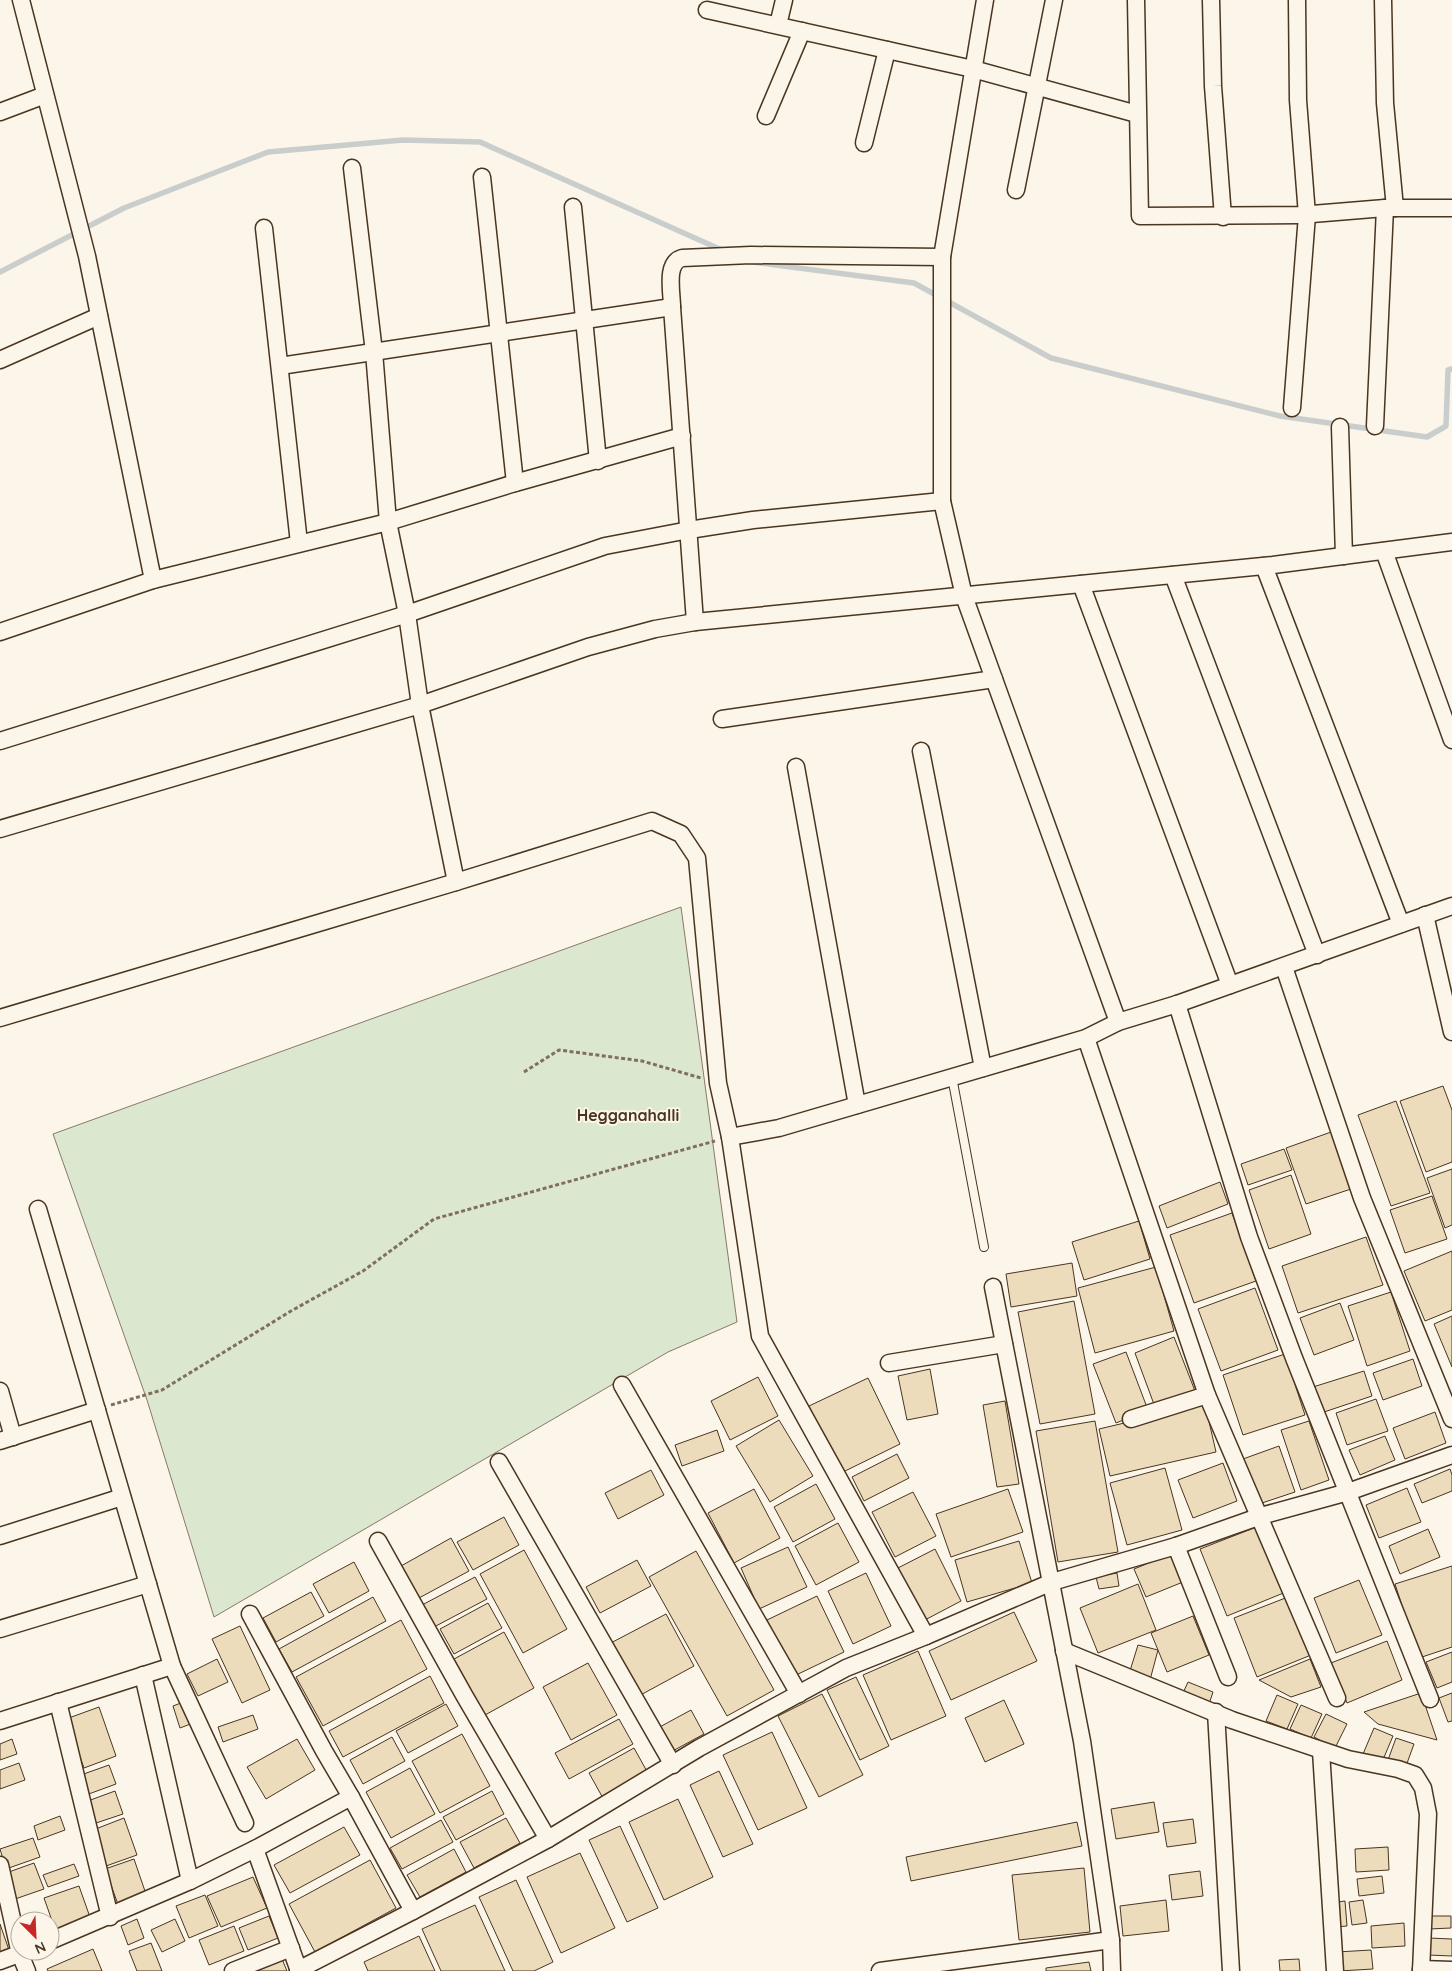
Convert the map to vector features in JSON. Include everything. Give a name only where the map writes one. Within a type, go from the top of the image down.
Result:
[{"type":"street","points":[[21,0],[84,242],[153,580]]},
{"type":"street","points":[[778,26],[784,0]]},
{"type":"street","points":[[985,0],[942,257],[942,501],[964,596],[1118,1022]]},
{"type":"street","points":[[1016,190],[1054,0]]},
{"type":"street","points":[[1136,0],[1140,216],[1307,215],[1390,208],[1452,208]]},
{"type":"street","points":[[1210,0],[1213,86],[1222,217]]},
{"type":"street","points":[[1292,408],[1307,215],[1298,100],[1297,0]]},
{"type":"street","points":[[1375,426],[1390,208],[1383,0]]},
{"type":"street","points":[[707,10],[973,69],[1137,114]]},
{"type":"street","points":[[766,116],[802,31]]},
{"type":"street","points":[[864,143],[888,50]]},
{"type":"street","points":[[0,112],[45,94]]},
{"type":"street","points":[[352,168],[374,352],[388,522],[407,614],[420,704],[456,882]]},
{"type":"street","points":[[482,177],[514,483]]},
{"type":"street","points":[[573,207],[598,461]]},
{"type":"street","points":[[264,228],[299,543]]},
{"type":"street","points":[[695,622],[672,306],[671,270],[675,261],[682,258],[751,255],[942,257]]},
{"type":"street","points":[[280,366],[672,306]]},
{"type":"street","points":[[0,360],[100,316]]},
{"type":"street","points":[[1340,427],[1344,556]]},
{"type":"street","points":[[0,632],[153,580],[388,522],[514,483],[682,436]]},
{"type":"street","points":[[0,741],[407,614],[587,551],[689,530],[753,520],[942,501]]},
{"type":"street","points":[[0,829],[420,704],[588,647],[655,629],[695,622],[1264,566],[1452,542]]},
{"type":"street","points":[[1384,551],[1446,704],[1452,740]]},
{"type":"street","points":[[1264,566],[1401,924]]},
{"type":"street","points":[[1173,575],[1317,955]]},
{"type":"street","points":[[1081,584],[1230,986]]},
{"type":"street","points":[[722,718],[994,679]]},
{"type":"street","points":[[921,751],[983,1068]]},
{"type":"street","points":[[796,767],[857,1105]]},
{"type":"street","points":[[0,1018],[456,882],[652,821],[681,834],[697,858],[718,1083],[730,1137],[760,1336],[926,1636]]},
{"type":"street","points":[[730,1137],[779,1128],[1086,1038],[1118,1022],[1230,986],[1452,906]]},
{"type":"street","points":[[1425,915],[1452,1032]]},
{"type":"street","points":[[1284,967],[1362,1198],[1452,1419]]},
{"type":"street","points":[[1177,1004],[1249,1237],[1294,1358],[1430,1699]]},
{"type":"street","points":[[1086,1038],[1207,1394],[1261,1516],[1337,1698]]},
{"type":"street","points":[[38,1209],[172,1666],[245,1823]]},
{"type":"street","points":[[993,1287],[1082,1741],[1111,1940],[1112,1971]]},
{"type":"street","points":[[889,1363],[1004,1344]]},
{"type":"street","points":[[622,1385],[799,1694]]},
{"type":"street","points":[[0,1390],[7,1439],[97,1410]]},
{"type":"street","points":[[1131,1419],[1207,1394]]},
{"type":"street","points":[[256,1849],[299,1970],[548,1839],[699,1748],[846,1668],[1052,1582],[1176,1546],[1261,1516],[1348,1492],[1452,1456]]},
{"type":"street","points":[[498,1462],[673,1765]]},
{"type":"street","points":[[0,1536],[122,1496]]},
{"type":"street","points":[[378,1541],[464,1695],[548,1839]]},
{"type":"street","points":[[1176,1546],[1228,1677]]},
{"type":"street","points":[[0,1629],[148,1584]]},
{"type":"street","points":[[250,1614],[413,1911]]},
{"type":"street","points":[[1064,1651],[1216,1712],[1321,1751],[1348,1760],[1398,1769],[1415,1775],[1423,1788],[1428,1814],[1421,1970],[1452,1970]]},
{"type":"street","points":[[0,1721],[172,1666]]},
{"type":"street","points":[[144,1675],[190,1881]]},
{"type":"street","points":[[58,1702],[110,1916]]},
{"type":"street","points":[[1216,1712],[1232,1971]]},
{"type":"street","points":[[1321,1751],[1335,1971]]},
{"type":"street","points":[[60,1938],[190,1881],[256,1849],[351,1797]]},
{"type":"street","points":[[0,1865],[12,1911]]},
{"type":"street","points":[[880,1971],[1111,1940]]},
{"type":"street","points":[[233,1971],[291,1948]]},
{"type":"lane","points":[[952,1077],[984,1246]]},
{"type":"path","points":[[524,1072],[559,1050],[642,1061],[718,1083]]},
{"type":"path","points":[[97,1410],[162,1390],[291,1311],[363,1271],[434,1219],[730,1137]]},
{"type":"green space","points":[[681,907],[737,1322],[668,1352],[214,1617],[147,1400],[53,1134]]},
{"type":"building","points":[[1443,1086],[1452,1110],[1452,1162],[1426,1172],[1400,1101]]},
{"type":"building","points":[[1396,1101],[1430,1193],[1391,1206],[1358,1115]]},
{"type":"building","points":[[1334,1131],[1354,1188],[1306,1204],[1286,1148]]},
{"type":"building","points":[[1284,1149],[1292,1170],[1248,1185],[1241,1164]]},
{"type":"building","points":[[1452,1169],[1452,1225],[1445,1228],[1427,1178]]},
{"type":"building","points":[[1291,1175],[1311,1234],[1269,1249],[1249,1190]]},
{"type":"building","points":[[1220,1182],[1228,1204],[1167,1228],[1159,1206]]},
{"type":"building","points":[[1432,1196],[1447,1239],[1405,1253],[1390,1210]]},
{"type":"building","points":[[1232,1213],[1256,1281],[1194,1303],[1170,1235]]},
{"type":"building","points":[[1139,1221],[1150,1259],[1084,1280],[1072,1242]]},
{"type":"building","points":[[1366,1237],[1383,1285],[1298,1313],[1282,1266]]},
{"type":"building","points":[[1452,1251],[1452,1310],[1425,1321],[1404,1271]]},
{"type":"building","points":[[1072,1263],[1077,1296],[1011,1307],[1006,1274]]},
{"type":"building","points":[[1156,1267],[1174,1331],[1095,1353],[1078,1288]]},
{"type":"building","points":[[1255,1288],[1278,1350],[1221,1371],[1198,1309]]},
{"type":"building","points":[[1391,1292],[1410,1351],[1367,1366],[1348,1306]]},
{"type":"building","points":[[1074,1301],[1095,1414],[1040,1424],[1018,1312]]},
{"type":"building","points":[[1340,1303],[1354,1340],[1314,1355],[1300,1318]]},
{"type":"building","points":[[1452,1316],[1452,1367],[1434,1324]]},
{"type":"building","points":[[1174,1337],[1195,1391],[1155,1407],[1135,1353]]},
{"type":"building","points":[[1126,1352],[1148,1410],[1116,1423],[1093,1364]]},
{"type":"building","points":[[1285,1354],[1305,1415],[1243,1435],[1223,1375]]},
{"type":"building","points":[[1413,1359],[1422,1386],[1383,1400],[1373,1373]]},
{"type":"building","points":[[930,1369],[938,1414],[907,1420],[898,1376]]},
{"type":"building","points":[[1364,1371],[1372,1396],[1321,1413],[1313,1387]]},
{"type":"building","points":[[758,1377],[778,1416],[730,1440],[711,1401]]},
{"type":"building","points":[[868,1378],[900,1444],[841,1473],[809,1406]]},
{"type":"building","points":[[1376,1399],[1388,1431],[1347,1445],[1336,1413]]},
{"type":"building","points":[[1005,1401],[1019,1484],[997,1487],[983,1405]]},
{"type":"building","points":[[1205,1404],[1216,1452],[1110,1476],[1099,1429]]},
{"type":"building","points":[[1435,1412],[1446,1443],[1405,1459],[1393,1428]]},
{"type":"building","points":[[779,1420],[813,1476],[770,1502],[736,1446]]},
{"type":"building","points":[[1095,1421],[1118,1552],[1058,1562],[1036,1431]]},
{"type":"building","points":[[1309,1421],[1329,1480],[1301,1490],[1281,1430]]},
{"type":"building","points":[[717,1430],[724,1451],[682,1466],[675,1445]]},
{"type":"building","points":[[1385,1436],[1395,1460],[1360,1475],[1349,1450]]},
{"type":"building","points":[[1279,1446],[1295,1492],[1259,1504],[1243,1459]]},
{"type":"building","points":[[897,1454],[909,1478],[864,1501],[852,1477]]},
{"type":"building","points":[[1223,1463],[1237,1501],[1193,1518],[1178,1480]]},
{"type":"building","points":[[1165,1468],[1182,1530],[1127,1545],[1110,1483]]},
{"type":"building","points":[[1450,1469],[1452,1491],[1422,1503],[1414,1484]]},
{"type":"building","points":[[651,1470],[664,1495],[618,1519],[605,1493]]},
{"type":"building","points":[[816,1484],[835,1519],[793,1542],[774,1507]]},
{"type":"building","points":[[1407,1488],[1421,1522],[1379,1538],[1366,1505]]},
{"type":"building","points":[[754,1489],[780,1538],[734,1563],[708,1513]]},
{"type":"building","points":[[1008,1489],[1023,1532],[951,1557],[936,1514]]},
{"type":"building","points":[[913,1492],[936,1536],[895,1557],[872,1512]]},
{"type":"building","points":[[504,1517],[519,1545],[473,1570],[457,1542]]},
{"type":"building","points":[[838,1523],[859,1562],[816,1585],[795,1546]]},
{"type":"building","points":[[1259,1526],[1286,1592],[1227,1616],[1200,1549]]},
{"type":"building","points":[[1428,1529],[1440,1557],[1400,1574],[1389,1546]]},
{"type":"building","points":[[451,1538],[469,1571],[419,1598],[401,1566]]},
{"type":"building","points":[[1019,1541],[1032,1583],[967,1602],[955,1560]]},
{"type":"building","points":[[788,1547],[807,1587],[759,1609],[741,1568]]},
{"type":"building","points":[[935,1549],[961,1601],[923,1621],[896,1569]]},
{"type":"building","points":[[524,1550],[567,1629],[523,1653],[480,1574]]},
{"type":"building","points":[[696,1551],[774,1690],[727,1716],[649,1577]]},
{"type":"building","points":[[1171,1554],[1183,1582],[1146,1597],[1134,1569]]},
{"type":"building","points":[[637,1560],[651,1586],[600,1613],[586,1587]]},
{"type":"building","points":[[354,1562],[369,1591],[329,1613],[313,1584]]},
{"type":"building","points":[[1452,1566],[1452,1647],[1419,1658],[1395,1584]]},
{"type":"building","points":[[866,1573],[891,1626],[853,1644],[828,1591]]},
{"type":"building","points":[[1117,1573],[1119,1586],[1099,1589],[1096,1577]]},
{"type":"building","points":[[475,1577],[487,1599],[434,1627],[422,1605]]},
{"type":"building","points":[[1359,1580],[1382,1635],[1336,1653],[1314,1598]]},
{"type":"building","points":[[1138,1584],[1156,1630],[1098,1653],[1080,1608]]},
{"type":"building","points":[[311,1592],[324,1616],[276,1642],[263,1618]]},
{"type":"building","points":[[817,1596],[844,1652],[794,1676],[767,1620]]},
{"type":"building","points":[[373,1597],[386,1621],[292,1672],[279,1649]]},
{"type":"building","points":[[1288,1597],[1311,1655],[1257,1677],[1234,1618]]},
{"type":"building","points":[[488,1603],[502,1628],[454,1654],[440,1629]]},
{"type":"building","points":[[1014,1612],[1037,1661],[951,1700],[929,1651]]},
{"type":"building","points":[[666,1614],[694,1666],[635,1698],[607,1645]]},
{"type":"building","points":[[1193,1616],[1209,1655],[1167,1672],[1151,1633]]},
{"type":"building","points":[[401,1620],[427,1669],[323,1726],[296,1677]]},
{"type":"building","points":[[240,1626],[270,1690],[242,1703],[212,1639]]},
{"type":"building","points":[[504,1632],[534,1688],[485,1715],[454,1659]]},
{"type":"building","points":[[1387,1641],[1402,1680],[1347,1703],[1331,1663]]},
{"type":"building","points":[[1138,1645],[1158,1650],[1150,1680],[1129,1674]]},
{"type":"building","points":[[918,1651],[946,1716],[891,1740],[863,1675]]},
{"type":"building","points":[[1452,1652],[1452,1682],[1437,1688],[1426,1662]]},
{"type":"building","points":[[217,1659],[228,1682],[198,1696],[187,1674]]},
{"type":"building","points":[[1310,1659],[1321,1687],[1291,1697],[1259,1680]]},
{"type":"building","points":[[588,1663],[617,1715],[571,1740],[543,1687]]},
{"type":"building","points":[[430,1676],[444,1703],[343,1757],[329,1731]]},
{"type":"building","points":[[856,1677],[889,1746],[860,1760],[827,1690]]},
{"type":"building","points":[[1188,1682],[1213,1692],[1209,1704],[1183,1693]]},
{"type":"building","points":[[1421,1693],[1437,1740],[1378,1724],[1364,1712]]},
{"type":"building","points":[[1452,1693],[1452,1721],[1448,1722],[1439,1698]]},
{"type":"building","points":[[822,1694],[863,1775],[819,1797],[778,1716]]},
{"type":"building","points":[[1277,1695],[1298,1704],[1287,1729],[1266,1721]]},
{"type":"building","points":[[1004,1700],[1024,1744],[985,1762],[965,1718]]},
{"type":"building","points":[[186,1701],[193,1723],[180,1728],[173,1706]]},
{"type":"building","points":[[446,1704],[458,1726],[408,1753],[396,1731]]},
{"type":"building","points":[[1301,1705],[1322,1714],[1311,1738],[1290,1729]]},
{"type":"building","points":[[99,1707],[116,1756],[84,1768],[66,1719]]},
{"type":"building","points":[[691,1710],[704,1734],[669,1753],[656,1729]]},
{"type":"building","points":[[1326,1714],[1347,1724],[1335,1748],[1314,1737]]},
{"type":"building","points":[[253,1715],[258,1729],[223,1742],[218,1727]]},
{"type":"building","points":[[619,1719],[633,1744],[569,1779],[555,1753]]},
{"type":"building","points":[[1374,1728],[1393,1736],[1382,1762],[1363,1754]]},
{"type":"building","points":[[772,1732],[807,1808],[758,1830],[723,1755]]},
{"type":"building","points":[[462,1734],[490,1786],[440,1813],[412,1761]]},
{"type":"building","points":[[392,1737],[405,1761],[363,1784],[350,1760]]},
{"type":"building","points":[[1396,1738],[1414,1744],[1406,1766],[1388,1760]]},
{"type":"building","points":[[12,1739],[17,1754],[0,1760],[0,1744]]},
{"type":"building","points":[[297,1739],[315,1770],[266,1799],[247,1767]]},
{"type":"building","points":[[634,1748],[649,1775],[604,1800],[589,1773]]},
{"type":"building","points":[[19,1763],[25,1780],[0,1789],[0,1770]]},
{"type":"building","points":[[109,1765],[116,1784],[86,1795],[78,1776]]},
{"type":"building","points":[[410,1768],[435,1814],[391,1838],[366,1792]]},
{"type":"building","points":[[719,1771],[753,1844],[723,1857],[690,1785]]},
{"type":"building","points":[[115,1791],[123,1814],[93,1824],[85,1802]]},
{"type":"building","points":[[492,1791],[504,1814],[456,1840],[443,1817]]},
{"type":"building","points":[[678,1799],[713,1877],[664,1900],[629,1822]]},
{"type":"building","points":[[1154,1802],[1159,1832],[1116,1839],[1111,1809]]},
{"type":"building","points":[[60,1816],[65,1830],[38,1840],[34,1826]]},
{"type":"building","points":[[124,1818],[137,1855],[106,1866],[93,1830]]},
{"type":"building","points":[[506,1818],[520,1843],[474,1868],[460,1842]]},
{"type":"building","points":[[1193,1819],[1196,1843],[1167,1847],[1163,1823]]},
{"type":"building","points":[[441,1820],[453,1842],[402,1869],[390,1848]]},
{"type":"building","points":[[1077,1822],[1082,1846],[911,1881],[906,1857]]},
{"type":"building","points":[[620,1826],[658,1908],[627,1922],[589,1840]]},
{"type":"building","points":[[344,1827],[360,1855],[290,1893],[274,1865]]},
{"type":"building","points":[[33,1838],[40,1857],[6,1869],[0,1849]]},
{"type":"building","points":[[1388,1847],[1389,1870],[1356,1872],[1355,1849]]},
{"type":"building","points":[[454,1849],[466,1872],[420,1897],[407,1875]]},
{"type":"building","points":[[580,1853],[615,1928],[561,1953],[527,1877]]},
{"type":"building","points":[[134,1859],[147,1897],[119,1907],[105,1869]]},
{"type":"building","points":[[370,1860],[396,1908],[315,1952],[289,1904]]},
{"type":"building","points":[[34,1863],[44,1889],[15,1899],[6,1873]]},
{"type":"building","points":[[74,1864],[79,1876],[48,1887],[43,1875]]},
{"type":"building","points":[[1084,1868],[1090,1932],[1019,1940],[1012,1875]]},
{"type":"building","points":[[1200,1871],[1203,1896],[1172,1900],[1169,1875]]},
{"type":"building","points":[[1382,1876],[1384,1893],[1359,1896],[1357,1879]]},
{"type":"building","points":[[253,1877],[267,1908],[221,1927],[207,1896]]},
{"type":"building","points":[[516,1880],[553,1962],[534,1971],[513,1971],[479,1897]]},
{"type":"building","points":[[79,1886],[91,1920],[60,1931],[60,1911],[49,1911],[44,1898]]},
{"type":"building","points":[[205,1895],[218,1926],[189,1938],[176,1906]]},
{"type":"building","points":[[1166,1900],[1169,1931],[1123,1936],[1120,1906]]},
{"type":"building","points":[[1363,1900],[1367,1923],[1352,1925],[1349,1902]]},
{"type":"building","points":[[1345,1901],[1347,1926],[1334,1927],[1331,1903]]},
{"type":"building","points":[[475,1905],[505,1971],[441,1971],[422,1929]]},
{"type":"building","points":[[269,1916],[278,1938],[248,1950],[239,1928]]},
{"type":"building","points":[[1429,1916],[1451,1916],[1451,1928],[1429,1929]]},
{"type":"building","points":[[137,1919],[144,1938],[128,1945],[121,1926]]},
{"type":"building","points":[[175,1919],[185,1941],[162,1952],[151,1930]]},
{"type":"building","points":[[1404,1923],[1405,1946],[1372,1948],[1371,1926]]},
{"type":"building","points":[[0,1924],[10,1953],[0,1957]]},
{"type":"building","points":[[234,1926],[244,1951],[209,1965],[199,1940]]},
{"type":"building","points":[[419,1936],[435,1971],[368,1971],[364,1962]]},
{"type":"building","points":[[1429,1938],[1452,1939],[1452,1956],[1428,1955]]},
{"type":"building","points":[[151,1943],[162,1971],[137,1971],[129,1951]]},
{"type":"building","points":[[93,1949],[102,1971],[48,1971],[47,1969]]},
{"type":"building","points":[[1371,1950],[1373,1969],[1339,1971],[1337,1952]]},
{"type":"building","points":[[282,1959],[287,1971],[254,1971]]},
{"type":"building","points":[[1299,1959],[1300,1971],[1280,1971],[1279,1960]]},
{"type":"building","points":[[1089,1962],[1091,1971],[1046,1971],[1046,1968]]},
{"type":"waterway","points":[[0,272],[124,208],[268,152],[403,140],[480,142],[724,251]]},
{"type":"waterway","points":[[753,262],[914,283],[1051,358],[1280,416],[1427,437],[1446,426],[1448,370],[1452,369]]},
{"type":"district","name":"Hegganahalli","points":[[628,1115]]}]
